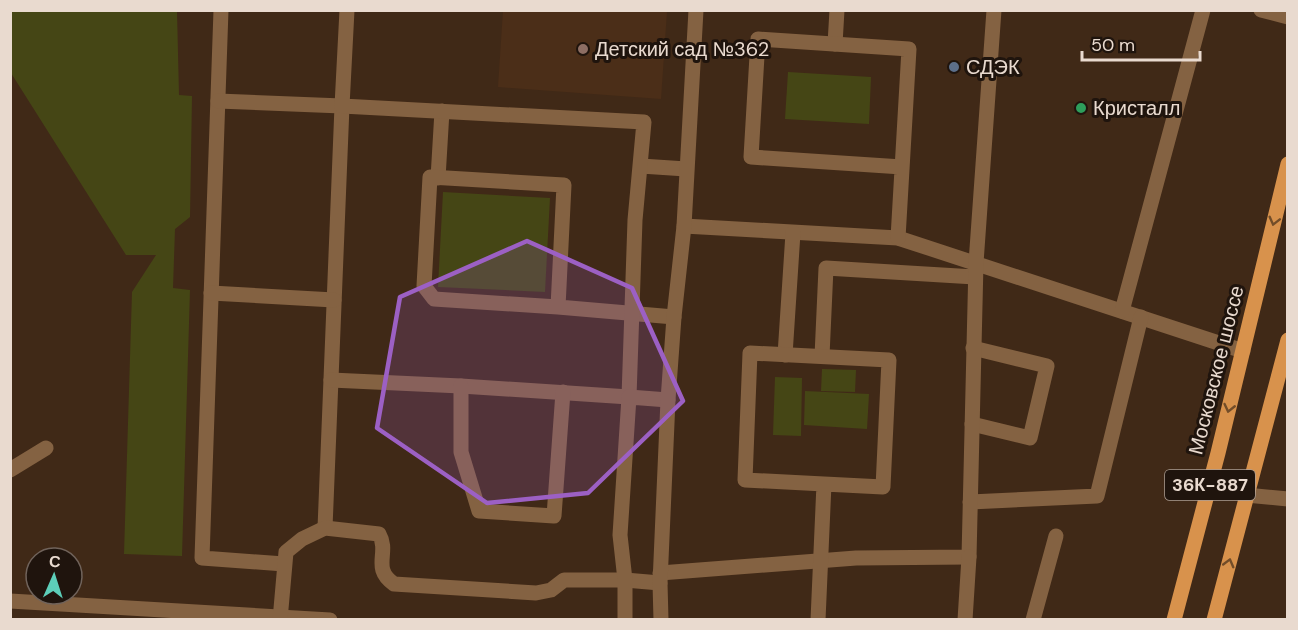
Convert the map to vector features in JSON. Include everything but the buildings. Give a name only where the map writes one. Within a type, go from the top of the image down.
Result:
[{"type":"main road","name":"Московское шоссе","points":[[1174,620],[1218,453],[1287,164]]},
{"type":"main road","name":"36К-887","points":[[1214,620],[1287,340]]},
{"type":"street","points":[[221,10],[201,558],[284,564]]},
{"type":"street","points":[[325,528],[347,10]]},
{"type":"street","points":[[661,620],[660,578],[668,400],[684,226],[696,10]]},
{"type":"street","points":[[835,44],[837,10]]},
{"type":"street","points":[[965,620],[969,557],[976,270],[994,10]]},
{"type":"street","points":[[1122,311],[1203,10]]},
{"type":"street","points":[[1261,10],[1287,17]]},
{"type":"street","points":[[898,238],[909,49],[758,39],[751,157],[902,167]]},
{"type":"street","points":[[218,101],[644,122],[635,220],[633,323],[620,535],[625,580],[625,620]]},
{"type":"street","points":[[438,178],[442,111]]},
{"type":"street","points":[[641,166],[686,169]]},
{"type":"street","points":[[558,307],[564,185],[430,177],[424,286],[434,299],[674,317]]},
{"type":"street","points":[[684,226],[898,238],[976,270],[1122,311],[1243,351]]},
{"type":"street","points":[[785,355],[793,233]]},
{"type":"street","points":[[822,356],[826,268],[976,270]]},
{"type":"street","points":[[211,293],[334,300]]},
{"type":"street","points":[[970,502],[1097,496],[1141,317]]},
{"type":"street","points":[[972,424],[1030,438],[1047,366],[974,348]]},
{"type":"street","points":[[750,353],[822,356],[889,360],[883,487],[745,480],[750,353]]},
{"type":"street","points":[[331,380],[668,400]]},
{"type":"street","points":[[462,386],[462,453],[479,511],[554,516],[563,392]]},
{"type":"street","points":[[10,470],[46,448]]},
{"type":"street","points":[[818,620],[824,484]]},
{"type":"street","points":[[1246,495],[1287,500]]},
{"type":"street","points":[[280,618],[286,552],[302,539],[325,528],[379,534],[382,541],[381,566],[384,577],[394,584],[536,593],[551,590],[564,580],[660,578],[856,558],[969,557]]},
{"type":"street","points":[[1033,620],[1056,536]]},
{"type":"street","points":[[10,601],[72,612],[330,620]]},
{"type":"highlighted area","points":[[527,241],[632,288],[683,401],[588,493],[487,503],[377,428],[400,297]]},
{"type":"shaded area","points":[[11,10],[177,11],[179,95],[192,96],[190,217],[175,229],[173,288],[190,290],[182,556],[124,554],[132,292],[156,255],[126,255],[11,73]]},
{"type":"shaded area","name":"Детский сад №362","points":[[503,11],[667,11],[661,99],[498,87]]},
{"type":"shaded area","points":[[788,72],[871,77],[869,124],[785,119]]},
{"type":"shaded area","points":[[443,192],[550,198],[545,292],[438,287]]},
{"type":"shaded area","points":[[822,369],[856,370],[855,392],[821,391]]},
{"type":"shaded area","points":[[775,377],[802,378],[801,436],[773,435]]},
{"type":"shaded area","points":[[805,391],[869,394],[867,429],[804,425]]},
{"type":"place","name":"Детский сад №362","points":[[583,49]]},
{"type":"place","name":"СДЭК","points":[[954,67]]},
{"type":"place","name":"Кристалл","points":[[1081,108]]}]
